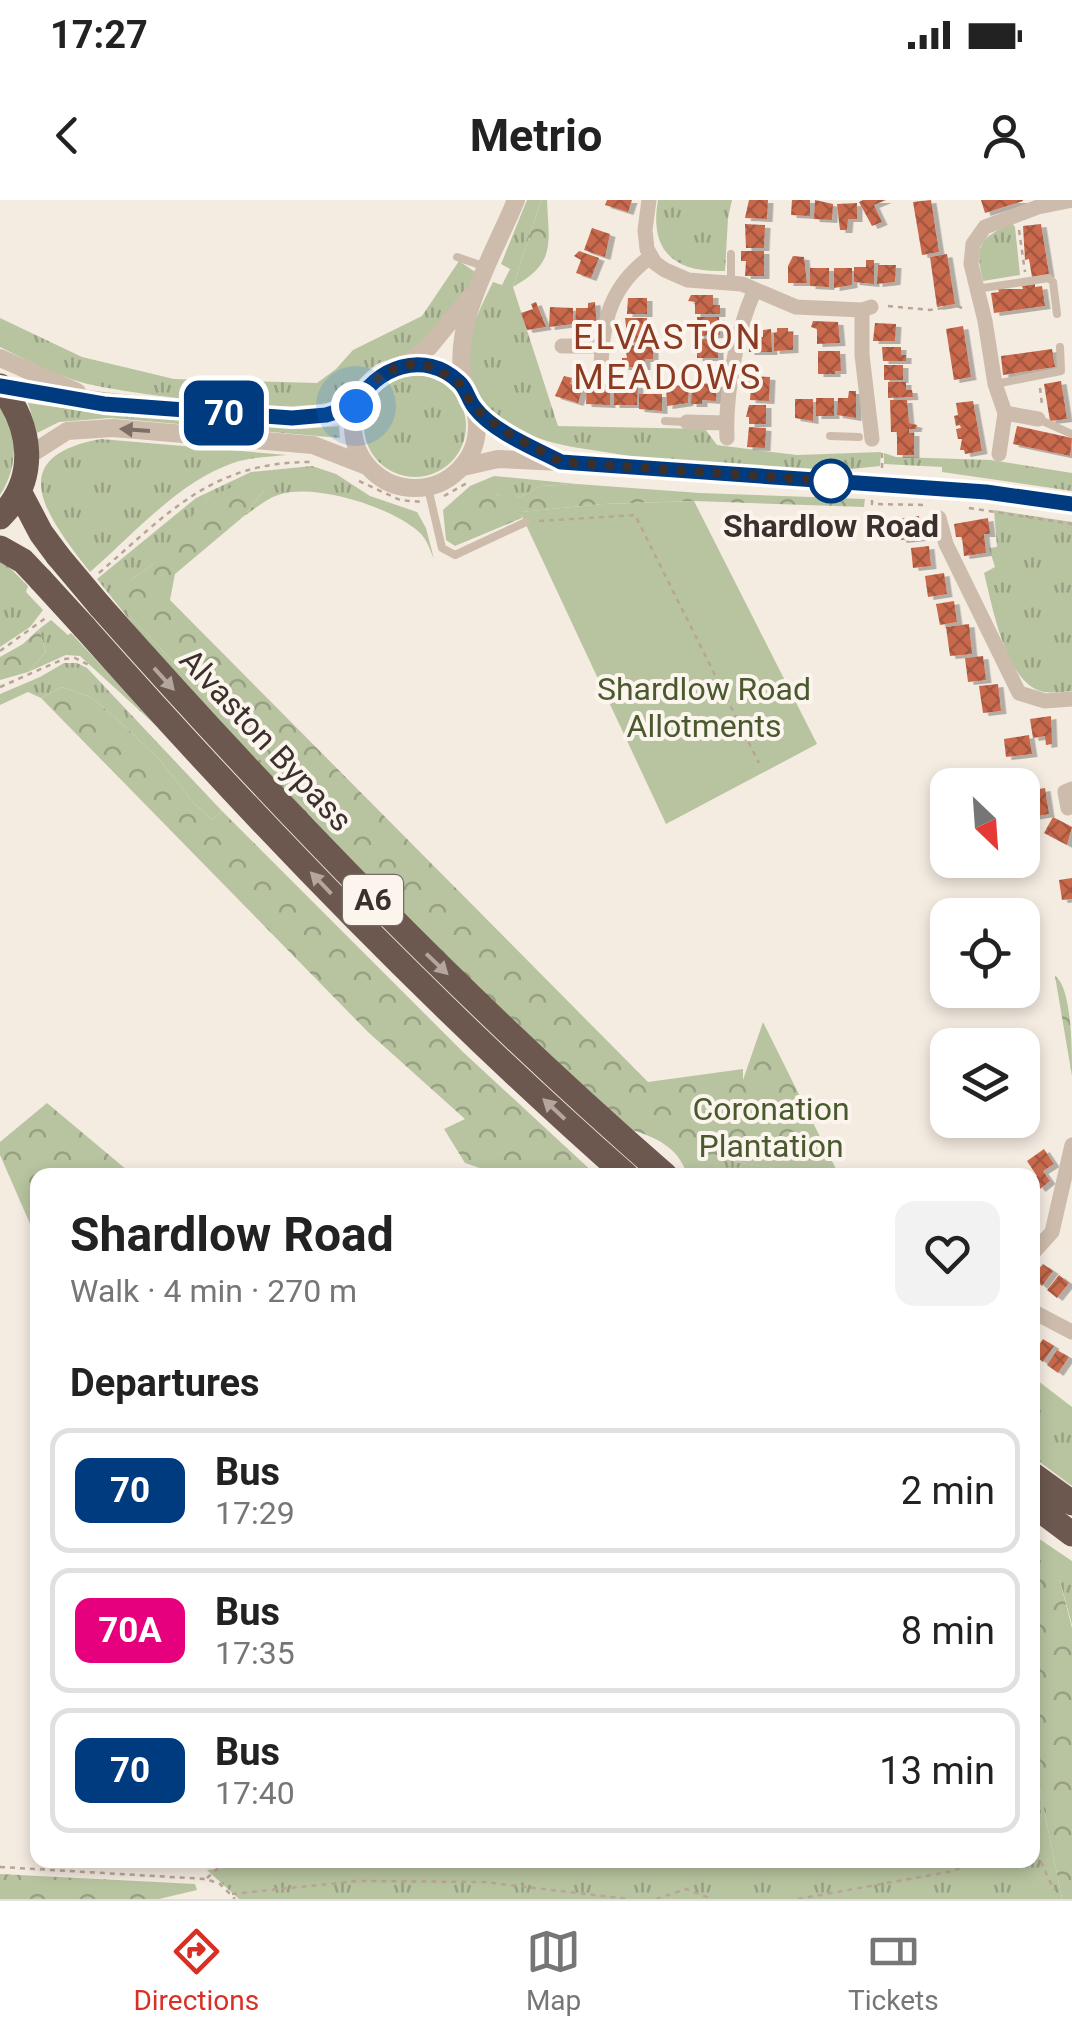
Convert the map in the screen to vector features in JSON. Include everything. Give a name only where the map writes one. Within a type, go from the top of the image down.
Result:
[{"type":"highway","points":[[0,386],[21,420],[28,456],[19,492],[0,517]]},
{"type":"highway","name":"Alvaston Bypass","points":[[19,492],[58,556],[262,786],[411,939],[657,1168]]},
{"type":"highway","name":"Alvaston Bypass","points":[[0,548],[22,560],[214,772],[321,883],[471,1032],[618,1168]]},
{"type":"highway","points":[[1040,1480],[1072,1503]]},
{"type":"highway","points":[[1040,1510],[1072,1534]]},
{"type":"street","points":[[516,200],[478,288],[463,337],[460,364],[465,389],[475,408],[502,430],[561,462]]},
{"type":"street","points":[[649,200],[646,241],[650,257],[665,270],[688,280],[731,281],[796,307],[867,309],[862,355],[871,439]]},
{"type":"street","points":[[999,454],[1005,413],[994,384],[968,242],[984,227],[1013,215],[1072,200]]},
{"type":"street","points":[[601,368],[606,319],[618,291],[630,273],[650,257]]},
{"type":"street","points":[[368,466],[353,436],[356,406],[372,381],[429,347],[478,288]]},
{"type":"street","points":[[687,422],[727,430],[741,326],[755,290]]},
{"type":"street","points":[[962,308],[978,297]]},
{"type":"street","points":[[562,346],[602,346]]},
{"type":"street","points":[[0,358],[104,404]]},
{"type":"street","points":[[406,364],[436,367],[465,389]]},
{"type":"street","points":[[0,386],[104,404],[292,418],[326,415],[356,406]]},
{"type":"street","points":[[466,474],[477,434],[475,408]]},
{"type":"street","points":[[1005,413],[1038,419]]},
{"type":"street","points":[[28,456],[67,431],[113,428],[313,445],[368,466],[395,485],[429,494],[454,475],[466,474],[498,459],[986,492],[1072,504]]},
{"type":"street","points":[[936,512],[946,544],[1019,694],[1045,701],[1072,699]]},
{"type":"street","points":[[967,588],[987,584]]},
{"type":"street","points":[[1068,808],[1065,792],[1072,789]]},
{"type":"street","points":[[1040,1245],[1052,1232],[1067,1199],[1072,1145]]},
{"type":"street","points":[[1040,1315],[1072,1332]]},
{"type":"lane","points":[[730,254],[731,281]]},
{"type":"lane","points":[[456,257],[488,268]]},
{"type":"lane","points":[[978,297],[1049,278],[1057,314]]},
{"type":"lane","points":[[994,384],[1061,371],[1060,347]]},
{"type":"lane","points":[[1038,419],[1072,434]]},
{"type":"lane","points":[[665,422],[687,422]]},
{"type":"lane","points":[[830,436],[871,439]]},
{"type":"lane","points":[[429,494],[442,548],[455,555],[526,522]]},
{"type":"path","points":[[1013,215],[1019,229],[1026,282]]},
{"type":"path","points":[[867,309],[962,308]]},
{"type":"path","points":[[1038,376],[1043,403],[1038,419]]},
{"type":"path","points":[[871,439],[877,484],[872,504],[936,512]]},
{"type":"path","points":[[95,576],[190,496],[214,482],[243,469],[274,462],[323,465]]},
{"type":"path","points":[[350,476],[413,504],[466,474]]},
{"type":"path","points":[[963,507],[1072,524]]},
{"type":"path","points":[[526,522],[635,515],[759,763]]},
{"type":"path","points":[[0,651],[50,614]]},
{"type":"path","points":[[1040,1860],[1054,1890]]},
{"type":"path","points":[[0,1867],[206,1879],[220,1884],[234,1897],[357,1881],[484,1882],[628,1899]]},
{"type":"path","points":[[206,1879],[218,1868]]},
{"type":"path","points":[[798,1899],[958,1868]]},
{"type":"path","points":[[656,1899],[686,1890],[712,1899]]},
{"type":"green space","points":[[527,200],[541,200],[513,287],[558,426],[705,429],[717,445],[797,455],[881,452],[880,466],[842,470],[840,474],[668,461],[553,443],[505,422],[475,388],[468,352],[473,328],[493,282],[502,285],[510,269],[501,264]]},
{"type":"green space","points":[[541,200],[547,200],[547,251],[537,270],[513,287]]},
{"type":"green space","points":[[658,200],[732,200],[725,271],[692,268],[669,255],[658,233]]},
{"type":"green space","points":[[1012,223],[1020,275],[983,281],[979,259],[982,244]]},
{"type":"green space","points":[[459,261],[478,274],[439,328],[408,353],[373,367],[339,398],[313,405],[210,402],[105,388],[62,376],[0,347],[0,318],[82,357],[174,379],[317,383],[353,350],[422,316]]},
{"type":"green space","points":[[415,375],[434,379],[451,390],[462,407],[466,426],[462,445],[451,462],[434,473],[415,477],[396,473],[379,462],[368,445],[364,426],[368,407],[379,390],[396,379]]},
{"type":"green space","points":[[0,403],[14,449],[11,472],[0,495]]},
{"type":"green space","points":[[28,403],[90,412],[301,429],[339,426],[340,438],[110,418],[59,422],[37,433]]},
{"type":"green space","points":[[101,439],[287,455],[239,461],[194,483],[90,572],[48,511],[42,475],[51,460],[70,448]]},
{"type":"green space","points":[[884,453],[896,457],[991,460],[1072,473],[1072,491],[942,472],[942,467],[884,464]]},
{"type":"green space","points":[[312,466],[336,474],[370,496],[417,512],[426,528],[434,559],[424,538],[407,523],[352,499],[293,492],[274,497],[244,516],[265,489],[209,497],[153,564],[132,579],[128,614],[271,766],[358,875],[179,682],[97,579],[196,498],[251,472]]},
{"type":"green space","points":[[494,476],[577,484],[541,486],[520,497],[505,493],[498,496],[490,486],[470,486]]},
{"type":"green space","name":"Coronation Plantation","points":[[244,482],[265,489],[244,516],[175,574],[170,600],[648,1082],[743,1069],[743,1080],[763,1022],[836,1168],[774,1168],[735,1162],[723,1154],[714,1168],[684,1168],[664,1144],[628,1129],[358,875],[271,766],[128,614],[122,596],[132,579],[153,564],[151,543],[166,545],[209,497]]},
{"type":"green space","points":[[577,484],[865,499],[864,507],[694,501],[521,512],[522,518],[455,546],[446,540],[443,510],[470,486],[491,486],[498,496],[505,492],[520,497],[541,486]]},
{"type":"green space","name":"Shardlow Road Allotments","points":[[694,501],[817,744],[666,824],[520,512]]},
{"type":"green space","points":[[994,510],[1072,522],[1072,691],[1040,691],[1028,684],[1009,657],[984,573],[995,567],[989,548],[997,547]]},
{"type":"green space","points":[[0,558],[28,586],[26,592],[43,610],[30,627],[0,647]]},
{"type":"green space","points":[[51,620],[68,635],[71,633],[163,732],[80,656],[66,655],[28,672],[46,652],[39,629]]},
{"type":"green space","points":[[39,629],[46,652],[28,672],[0,680],[0,657]]},
{"type":"green space","points":[[64,663],[87,668],[222,811],[212,820],[161,761],[91,697],[62,687],[41,698],[28,692],[0,705],[0,694]]},
{"type":"green space","points":[[62,687],[91,697],[117,719],[161,761],[193,802],[212,820],[222,811],[463,1052],[588,1168],[480,1168],[465,1163],[444,1129],[465,1119],[368,1032],[41,698]]},
{"type":"green space","points":[[1055,976],[1061,982],[1068,1006],[1072,1076]]},
{"type":"green space","points":[[47,1103],[125,1168],[30,1168],[30,1224],[0,1155],[0,1142]]},
{"type":"green space","points":[[722,1154],[735,1162],[775,1168],[713,1168]]},
{"type":"green space","points":[[1040,1382],[1072,1407],[1072,1486],[1040,1462]]},
{"type":"green space","points":[[1040,1539],[1072,1561],[1072,1625],[1060,1581],[1040,1572]]},
{"type":"green space","points":[[1040,1569],[1060,1581],[1072,1628],[1072,1899],[1062,1899],[1040,1789]]},
{"type":"green space","points":[[1040,1789],[1062,1899],[239,1899],[207,1870],[1040,1868]]},
{"type":"green space","points":[[0,1874],[195,1884],[197,1890],[159,1899],[0,1899]]},
{"type":"building","points":[[607,200],[632,200],[628,212],[605,205]]},
{"type":"building","points":[[749,200],[768,200],[767,219],[745,218]]},
{"type":"building","points":[[792,200],[810,200],[810,216],[791,215]]},
{"type":"building","points":[[815,200],[833,204],[832,220],[814,219]]},
{"type":"building","points":[[886,200],[874,205],[882,222],[872,226],[859,202]]},
{"type":"building","points":[[931,200],[939,252],[922,255],[913,202]]},
{"type":"building","points":[[981,200],[1023,200],[1023,201],[985,213]]},
{"type":"building","points":[[857,203],[857,219],[848,219],[847,230],[840,230],[837,204]]},
{"type":"building","points":[[745,224],[765,225],[764,248],[746,248]]},
{"type":"building","points":[[1041,224],[1049,274],[1032,277],[1029,259],[1025,260],[1023,226]]},
{"type":"building","points":[[592,228],[610,234],[605,257],[584,250]]},
{"type":"building","points":[[579,251],[599,258],[591,278],[576,273],[581,260],[574,256]]},
{"type":"building","points":[[741,251],[764,251],[764,276],[745,276],[746,261],[741,261]]},
{"type":"building","points":[[947,254],[955,304],[937,307],[930,257]]},
{"type":"building","points":[[793,256],[804,257],[807,283],[788,283],[788,266]]},
{"type":"building","points":[[866,260],[874,260],[874,284],[854,282],[854,267],[866,267]]},
{"type":"building","points":[[878,265],[896,265],[895,282],[877,284]]},
{"type":"building","points":[[810,268],[829,268],[829,287],[810,286]]},
{"type":"building","points":[[834,268],[852,268],[852,285],[834,288]]},
{"type":"building","points":[[1042,286],[1045,306],[994,313],[991,293]]},
{"type":"building","points":[[691,295],[713,295],[713,305],[720,305],[720,314],[695,314],[695,302],[688,301]]},
{"type":"building","points":[[628,298],[647,298],[647,314],[627,314]]},
{"type":"building","points":[[536,302],[546,327],[527,330],[521,313],[533,309],[531,304]]},
{"type":"building","points":[[595,302],[597,326],[575,325],[576,308],[588,308],[588,303]]},
{"type":"building","points":[[550,307],[573,308],[573,324],[549,327]]},
{"type":"building","points":[[697,317],[719,317],[720,335],[698,336]]},
{"type":"building","points":[[625,318],[647,318],[647,342],[628,342]]},
{"type":"building","points":[[813,321],[838,322],[840,343],[817,344]]},
{"type":"building","points":[[875,323],[896,324],[895,341],[873,341]]},
{"type":"building","points":[[963,326],[971,377],[954,380],[946,329]]},
{"type":"building","points":[[777,328],[793,332],[793,350],[774,351]]},
{"type":"building","points":[[771,329],[772,352],[749,352],[749,335],[763,337],[763,330]]},
{"type":"building","points":[[697,339],[718,339],[718,358],[697,358]]},
{"type":"building","points":[[625,345],[653,346],[653,359],[645,359],[645,367],[622,367],[622,358],[627,358]]},
{"type":"building","points":[[882,347],[901,347],[906,361],[883,361]]},
{"type":"building","points":[[1052,349],[1055,367],[1003,375],[1001,356]]},
{"type":"building","points":[[818,351],[840,351],[841,371],[818,374]]},
{"type":"building","points":[[884,365],[903,365],[903,380],[884,380]]},
{"type":"building","points":[[564,376],[572,378],[570,384],[583,388],[578,403],[555,396]]},
{"type":"building","points":[[747,376],[770,377],[769,401],[750,400]]},
{"type":"building","points":[[1061,381],[1067,419],[1050,421],[1044,384]]},
{"type":"building","points":[[888,382],[906,382],[906,390],[912,390],[913,397],[888,398]]},
{"type":"building","points":[[692,383],[717,384],[716,401],[691,404]]},
{"type":"building","points":[[587,384],[610,384],[610,405],[586,404]]},
{"type":"building","points":[[628,385],[638,385],[637,405],[614,405],[614,389],[628,390]]},
{"type":"building","points":[[666,385],[689,386],[688,403],[667,406]]},
{"type":"building","points":[[849,391],[856,391],[856,418],[837,415],[838,398],[848,398]]},
{"type":"building","points":[[639,394],[662,394],[662,411],[639,409]]},
{"type":"building","points":[[816,398],[834,398],[834,416],[816,416]]},
{"type":"building","points":[[795,399],[813,399],[813,421],[795,418]]},
{"type":"building","points":[[890,400],[907,400],[909,423],[917,425],[916,429],[909,429],[909,433],[914,433],[914,455],[897,455],[897,432],[891,432]]},
{"type":"building","points":[[973,401],[982,451],[965,454],[960,450],[962,439],[958,439],[956,429],[961,428],[956,426],[954,416],[958,415],[956,403]]},
{"type":"building","points":[[749,405],[766,405],[766,424],[749,424]]},
{"type":"building","points":[[1017,426],[1072,438],[1070,456],[1013,444]]},
{"type":"building","points":[[749,427],[766,428],[765,448],[747,447]]},
{"type":"building","points":[[919,516],[921,538],[901,540],[899,519]]},
{"type":"building","points":[[988,518],[990,534],[984,534],[986,553],[964,556],[962,537],[956,537],[954,524]]},
{"type":"building","points":[[929,546],[931,566],[913,568],[911,548]]},
{"type":"building","points":[[944,573],[947,594],[928,597],[925,576]]},
{"type":"building","points":[[954,601],[957,622],[940,625],[936,604]]},
{"type":"building","points":[[969,624],[972,654],[950,656],[946,627]]},
{"type":"building","points":[[983,656],[986,680],[968,682],[965,658]]},
{"type":"building","points":[[998,684],[1001,711],[983,713],[979,686]]},
{"type":"building","points":[[1051,716],[1052,744],[1046,745],[1045,736],[1033,738],[1030,719]]},
{"type":"building","points":[[1029,735],[1032,754],[1006,757],[1004,739]]},
{"type":"building","points":[[1045,788],[1049,814],[1040,816],[1040,789]]},
{"type":"building","points":[[1053,817],[1072,827],[1067,845],[1044,833]]},
{"type":"building","points":[[1072,878],[1072,899],[1062,900],[1059,880]]},
{"type":"building","points":[[1044,1149],[1054,1164],[1043,1171],[1050,1181],[1040,1189],[1040,1168],[1032,1168],[1027,1161]]},
{"type":"building","points":[[1043,1264],[1053,1271],[1042,1286],[1040,1284]]},
{"type":"building","points":[[1059,1275],[1069,1283],[1057,1298],[1047,1290]]},
{"type":"building","points":[[1043,1339],[1054,1346],[1043,1362],[1040,1360]]},
{"type":"building","points":[[1057,1350],[1069,1357],[1058,1373],[1047,1365]]},
{"type":"bus line","name":"70","points":[[0,386],[104,404],[315,417],[356,406],[372,381],[394,368],[406,364],[429,366],[457,380],[475,408],[502,430],[561,462],[986,492],[1072,504]]},
{"type":"place","name":"Shardlow Road","points":[[831,481]]},
{"type":"district","name":"ELVASTON MEADOWS","points":[[668,357]]},
{"type":"route","points":[[356,406],[366,388],[384,373],[406,364],[429,366],[457,380],[475,408],[502,430],[561,462],[844,482],[831,481]]}]
